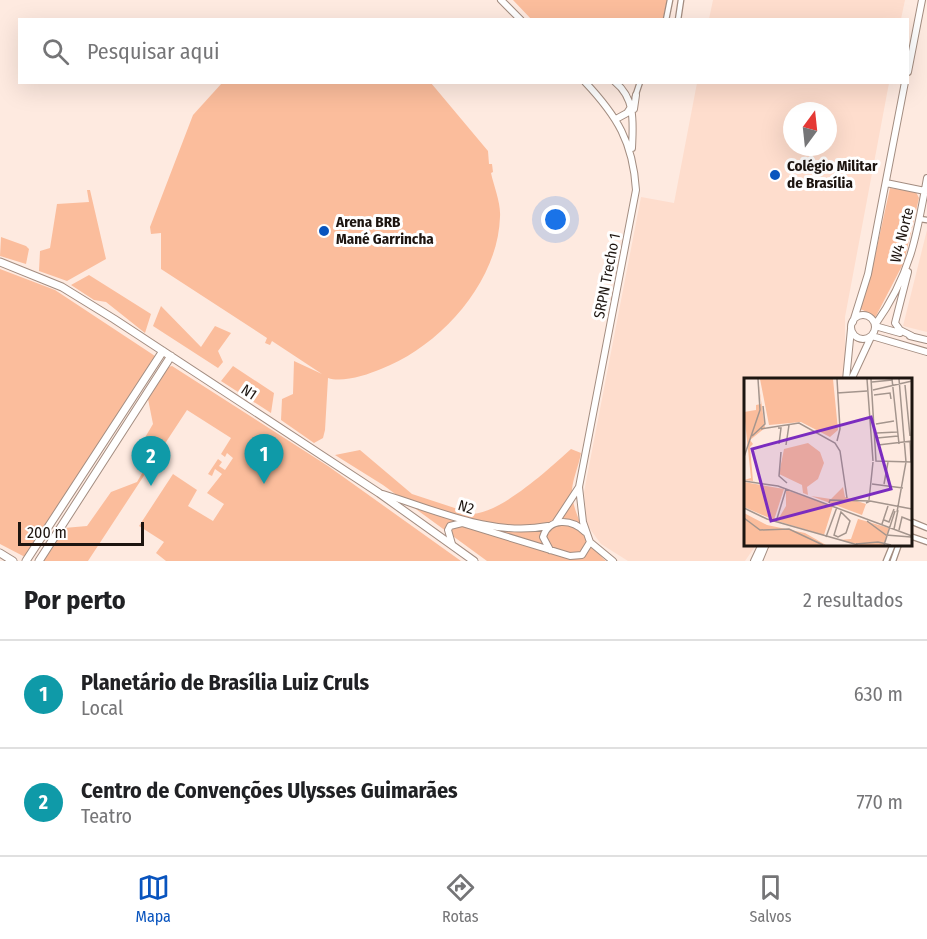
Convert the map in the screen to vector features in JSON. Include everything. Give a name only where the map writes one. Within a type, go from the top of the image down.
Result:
[{"type":"highway","name":"N1","points":[[0,262],[62,287],[379,493],[474,561]]},
{"type":"highway","points":[[26,561],[163,351]]},
{"type":"highway","points":[[39,561],[171,356]]},
{"type":"highway","points":[[147,376],[155,382]]},
{"type":"highway","points":[[40,540],[49,545]]},
{"type":"highway","points":[[0,553],[13,561]]},
{"type":"main road","points":[[501,0],[519,18]]},
{"type":"main road","points":[[909,67],[922,0]]},
{"type":"main road","name":"SRPN Trecho 1","points":[[586,84],[616,119],[632,156],[636,190],[579,487],[580,508],[588,534]]},
{"type":"main road","points":[[617,84],[623,89],[632,106],[632,156]]},
{"type":"main road","points":[[848,378],[852,325],[868,274],[905,84]]},
{"type":"main road","points":[[632,118],[636,96]]},
{"type":"main road","points":[[616,119],[627,114],[632,106]]},
{"type":"main road","name":"W4 Norte","points":[[875,326],[887,308],[911,260],[923,219],[927,178]]},
{"type":"main road","points":[[886,183],[925,191]]},
{"type":"main road","points":[[911,260],[895,324],[900,330],[912,336]]},
{"type":"main road","points":[[865,315],[870,317],[875,326],[927,340],[925,351],[871,336],[858,338],[852,325],[865,315]]},
{"type":"main road","points":[[849,378],[875,326]]},
{"type":"main road","name":"SRPN Trecho 1","points":[[556,522],[579,487]]},
{"type":"main road","name":"N2","points":[[379,493],[496,528],[521,530],[548,526]]},
{"type":"main road","points":[[583,561],[551,550],[543,537],[548,526],[556,522],[571,523],[588,534],[590,542],[613,561]]},
{"type":"main road","name":"N2","points":[[452,544],[448,530],[450,526],[462,523],[551,550]]},
{"type":"main road","points":[[570,556],[582,555],[590,542]]},
{"type":"main road","points":[[757,561],[761,546]]},
{"type":"main road","points":[[757,561],[765,546]]},
{"type":"street","points":[[666,18],[670,0]]},
{"type":"street","points":[[678,18],[681,0]]},
{"type":"street","points":[[632,106],[639,84]]},
{"type":"street","points":[[912,523],[927,528]]},
{"type":"street","points":[[912,536],[927,542]]},
{"type":"street","points":[[886,561],[892,546]]},
{"type":"street","points":[[893,561],[898,546]]},
{"type":"shaded area","points":[[513,0],[667,0],[663,18],[530,18]]},
{"type":"shaded area","points":[[713,0],[905,0],[901,18],[709,18]]},
{"type":"shaded area","name":"Arena BRB Mané Garrincha","points":[[221,84],[432,84],[488,151],[500,217],[497,242],[489,266],[477,288],[444,329],[403,359],[362,376],[340,380],[328,378],[325,430],[323,438],[314,443],[281,420],[282,399],[293,394],[294,361],[322,374],[272,341],[270,345],[265,343],[267,338],[161,269],[161,233],[151,234],[150,227],[193,115]]},
{"type":"shaded area","points":[[697,84],[889,84],[845,317],[845,365],[841,378],[744,378],[744,546],[755,546],[745,561],[628,561],[601,544],[587,525],[584,492],[641,197],[674,203]]},
{"type":"shaded area","points":[[890,188],[916,192],[919,198],[904,262],[875,318],[857,309],[871,274]]},
{"type":"shaded area","points":[[87,190],[90,190],[106,259],[67,281],[39,271],[40,251],[50,248],[57,204],[89,202]]},
{"type":"shaded area","points":[[927,230],[927,332],[903,326]]},
{"type":"shaded area","points":[[1,237],[29,249],[26,264],[0,256]]},
{"type":"shaded area","points":[[0,269],[55,290],[155,356],[25,557],[0,544]]},
{"type":"shaded area","points":[[89,275],[151,314],[145,333],[106,302],[94,300],[71,285]]},
{"type":"shaded area","points":[[161,306],[201,347],[215,326],[231,333],[218,351],[223,362],[218,368],[153,326]]},
{"type":"shaded area","points":[[172,366],[328,466],[461,561],[166,561],[156,553],[164,542],[139,526],[173,474],[197,490],[188,506],[213,521],[224,504],[207,493],[222,474],[215,469],[212,476],[208,474],[218,459],[222,462],[219,466],[225,470],[233,458],[227,453],[225,457],[221,454],[231,438],[187,410],[88,561],[42,561],[64,528],[87,526],[111,492],[137,482],[144,470],[137,451],[153,424],[148,399],[168,367]]},
{"type":"shaded area","points":[[233,366],[274,393],[271,413],[221,381]]},
{"type":"shaded area","points":[[571,449],[581,453],[572,490],[578,518],[588,538],[606,561],[487,561],[383,485],[335,455],[360,450],[412,494],[473,514],[497,506],[511,498]]},
{"type":"place","name":"Colégio Militar de Brasília","points":[[775,175]]},
{"type":"place","name":"Arena BRB Mané Garrincha","points":[[324,231]]},
{"type":"place","name":"Planetário de Brasília Luiz Cruls","points":[[264,484]]},
{"type":"place","name":"Centro de Convenções Ulysses Guimarães","points":[[151,486]]}]
